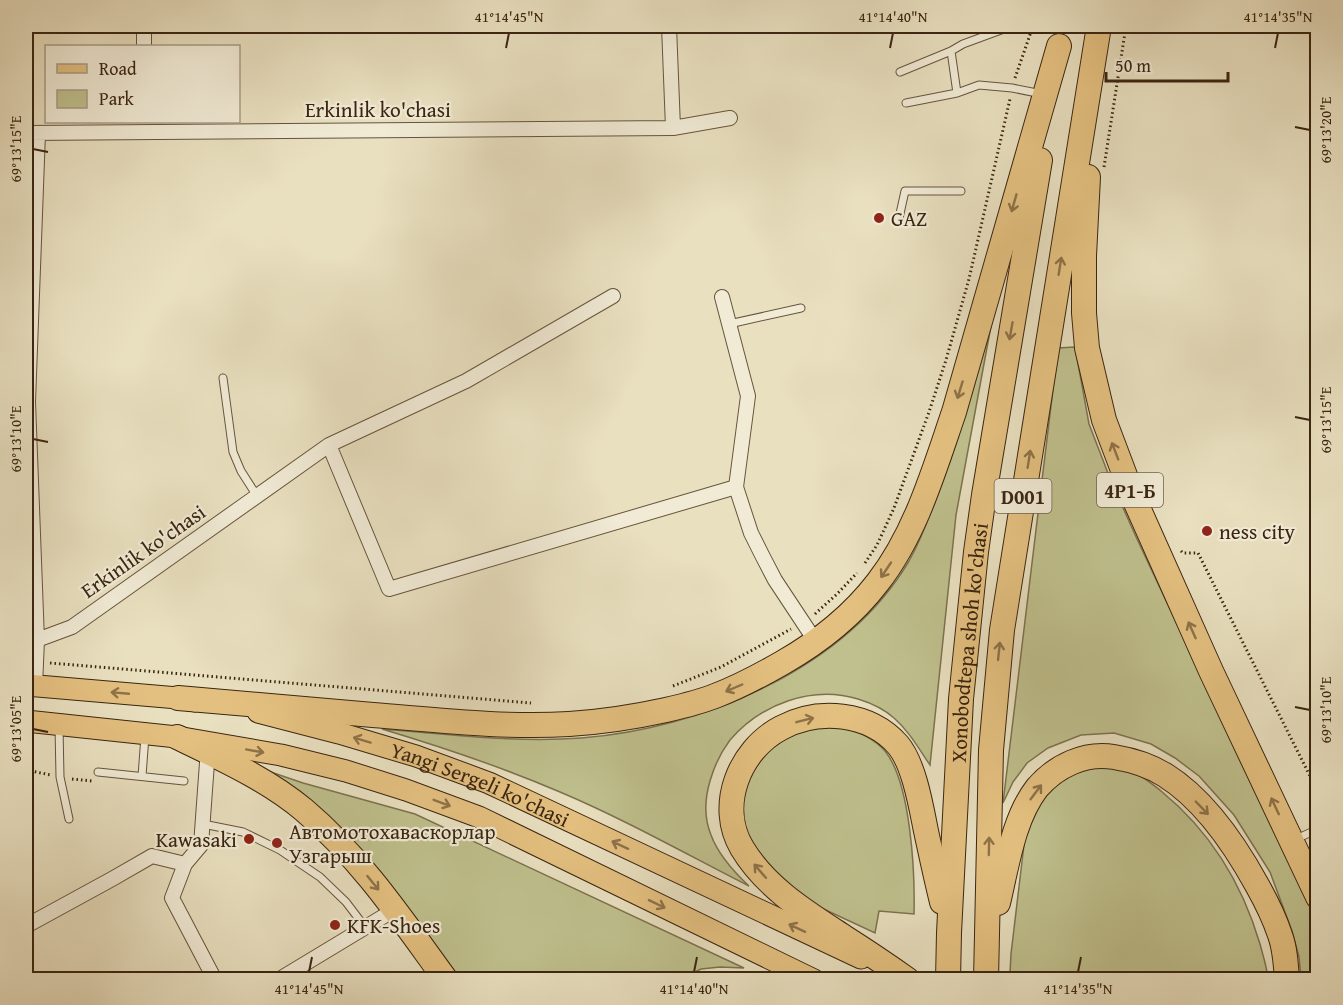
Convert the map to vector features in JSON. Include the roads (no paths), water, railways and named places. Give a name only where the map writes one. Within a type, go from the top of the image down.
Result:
[{"type":"highway","name":"Xonobodtepa shoh ko'chasi","points":[[986,980],[991,750],[1002,630],[1099,26]]},
{"type":"highway","name":"Xonobodtepa shoh ko'chasi","points":[[948,980],[948,933],[961,699],[976,552],[991,449],[1061,36]]},
{"type":"highway","points":[[178,698],[477,723],[568,724],[627,718],[682,706],[714,696],[770,670],[816,642],[861,603],[894,559],[936,466],[957,402],[1061,36]]},
{"type":"highway","name":"4Р1-Б","points":[[1095,49],[1084,256],[1084,313],[1087,348],[1104,420],[1132,494],[1206,661],[1317,897]]},
{"type":"highway","points":[[908,980],[799,907],[771,883],[748,857],[737,836],[731,805],[738,774],[754,749],[782,727],[822,716],[858,719],[894,742],[905,756],[920,801],[948,933]]},
{"type":"highway","points":[[177,737],[208,747],[283,794],[323,827],[346,851],[394,910],[446,980]]},
{"type":"highway","points":[[987,946],[1014,837],[1020,818],[1031,797],[1046,779],[1064,766],[1086,757],[1109,756],[1144,764],[1172,780],[1203,807],[1231,841],[1270,910],[1281,937],[1287,980]]},
{"type":"main road","name":"Yangi Sergeli ko'chasi","points":[[30,686],[178,698],[260,713],[416,756],[489,783],[908,980]]},
{"type":"main road","points":[[26,721],[177,737]]},
{"type":"main road","name":"Yangi Sergeli ko'chasi","points":[[208,747],[281,755],[346,771],[479,817],[814,980]]},
{"type":"street","points":[[144,26],[144,45]]},
{"type":"street","points":[[669,26],[673,128]]},
{"type":"street","name":"Erkinlik ko'chasi","points":[[32,133],[144,126],[673,128],[730,117]]},
{"type":"street","points":[[30,686],[36,640],[27,402],[32,133]]},
{"type":"street","name":"Erkinlik ko'chasi","points":[[36,640],[72,627],[329,445],[466,381],[614,296]]},
{"type":"street","points":[[722,297],[748,396],[736,487],[751,533],[775,580],[816,642]]},
{"type":"street","points":[[329,445],[389,589],[736,487]]},
{"type":"street","points":[[208,747],[201,845],[185,864],[172,898],[215,980]]},
{"type":"street","points":[[26,926],[152,856],[185,864]]},
{"type":"street","points":[[278,980],[394,910]]},
{"type":"lane","points":[[900,72],[963,44],[1012,26]]},
{"type":"lane","points":[[951,51],[957,93]]},
{"type":"lane","points":[[906,103],[957,93],[979,85],[1046,94]]},
{"type":"lane","points":[[899,218],[905,191],[961,191]]},
{"type":"lane","points":[[729,324],[801,308]]},
{"type":"lane","points":[[223,378],[233,452],[241,471],[257,496]]},
{"type":"lane","points":[[59,725],[60,777],[69,819]]},
{"type":"lane","points":[[142,776],[146,734]]},
{"type":"lane","points":[[98,772],[184,781]]},
{"type":"lane","points":[[203,824],[243,832],[280,850],[320,877],[346,902],[365,927]]},
{"type":"lane","points":[[1292,841],[1317,829]]},
{"type":"place","name":"GAZ","points":[[879,218]]},
{"type":"place","name":"ness city","points":[[1207,531]]},
{"type":"place","name":"Kawasaki","points":[[249,839]]},
{"type":"place","name":"Автомотохаваскорлар Узгарыш","points":[[277,843]]},
{"type":"place","name":"KFK-Shoes","points":[[335,925]]}]
